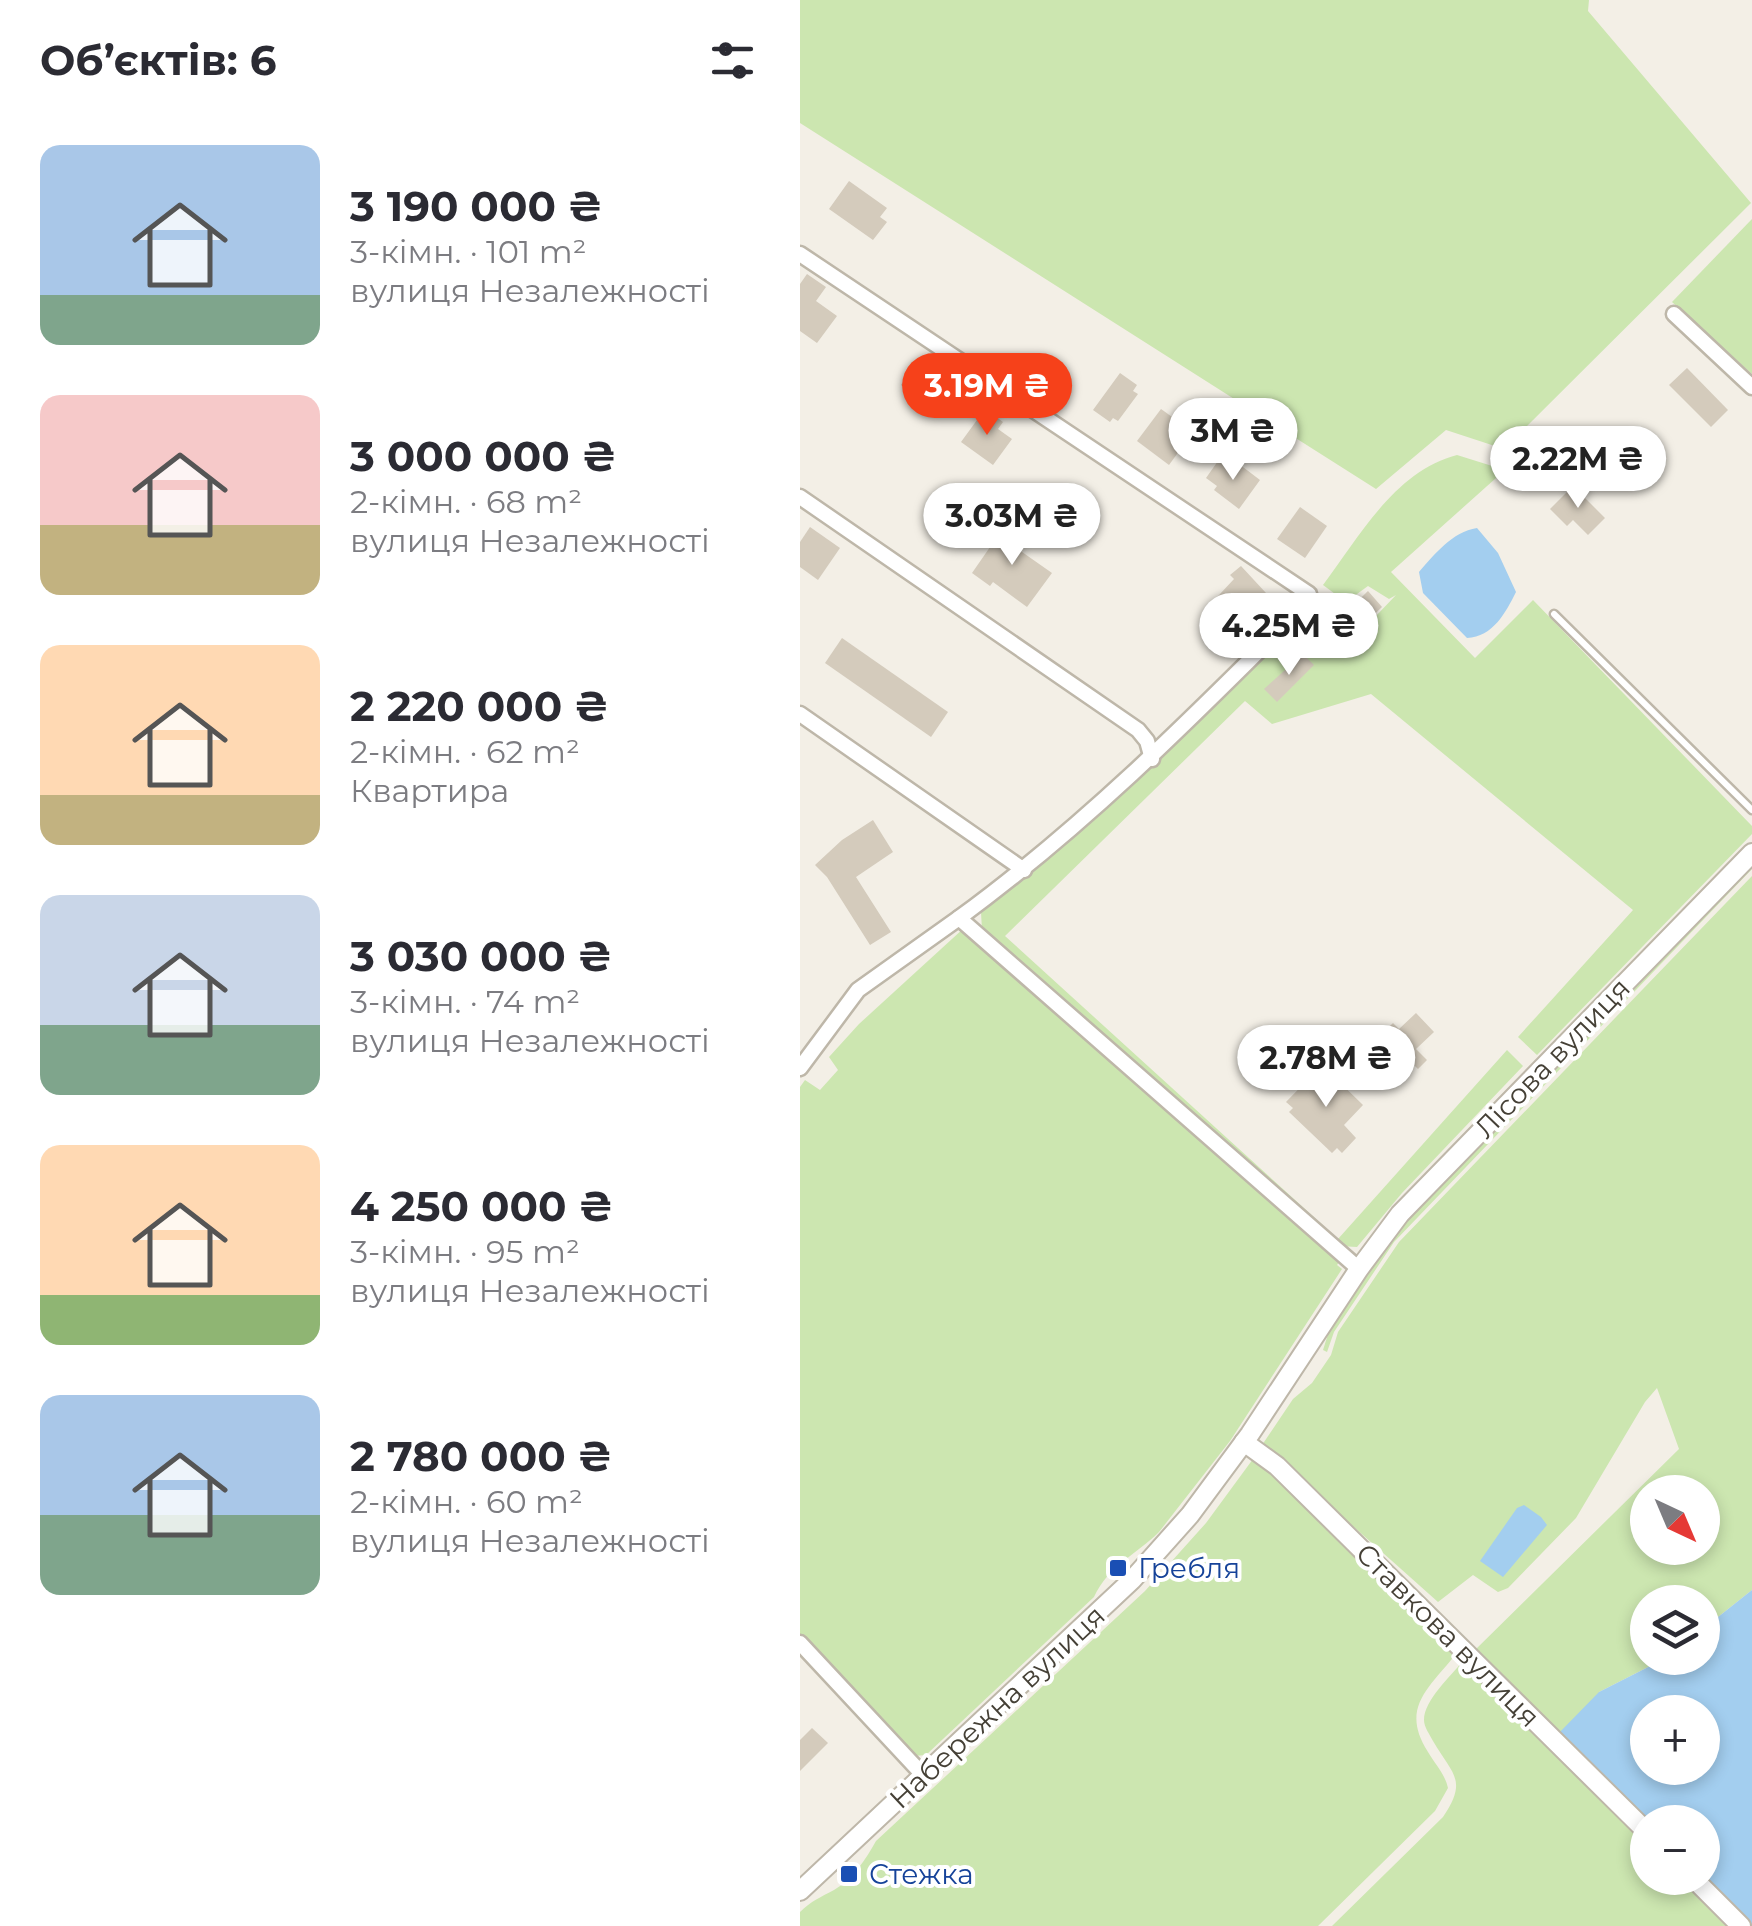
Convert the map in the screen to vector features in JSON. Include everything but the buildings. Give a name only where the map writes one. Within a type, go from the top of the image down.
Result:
[{"type":"street","points":[[800,254],[1309,594],[1294,616],[1152,759],[1024,870],[858,990],[800,1068]]},
{"type":"street","points":[[1674,314],[1752,387]]},
{"type":"street","points":[[800,497],[1138,730],[1152,759]]},
{"type":"street","points":[[800,714],[1024,870]]},
{"type":"street","name":"Лісова вулиця","points":[[1358,1269],[1400,1214],[1752,853]]},
{"type":"street","points":[[959,918],[1358,1269]]},
{"type":"street","name":"Набережна вулиця","points":[[800,1892],[1132,1580],[1190,1515],[1244,1442],[1358,1269]]},
{"type":"street","name":"Ставкова вулиця","points":[[1244,1442],[1277,1466],[1630,1815]]},
{"type":"street","points":[[800,1643],[924,1776]]},
{"type":"street","points":[[1709,1895],[1741,1926]]},
{"type":"lane","points":[[1554,614],[1752,810]]},
{"type":"green space","points":[[800,0],[1589,0],[1588,11],[1751,203],[1504,449],[1446,430],[1376,489],[800,123]]},
{"type":"green space","points":[[1752,219],[1752,374],[1672,302]]},
{"type":"green space","points":[[1457,455],[1505,470],[1391,572],[1475,658],[1533,600],[1752,826],[1752,834],[1537,1055],[1518,1037],[1633,910],[1371,694],[1272,724],[1245,701],[1005,936],[1338,1239],[1507,1050],[1523,1066],[1402,1193],[1357,1247],[1339,1246],[982,930],[981,912],[1145,772],[1299,621],[1315,600],[1353,640],[1396,595],[1389,599],[1368,586],[1346,602],[1323,585],[1397,491],[1435,463]]},
{"type":"green space","points":[[1752,864],[1752,869],[1394,1242],[1334,1332],[1327,1352],[1323,1350],[1330,1328],[1398,1229]]},
{"type":"green space","points":[[1752,876],[1752,1590],[1720,1615],[1720,1585],[1630,1585],[1632,1675],[1599,1692],[1630,1755],[1630,1785],[1645,1785],[1655,1805],[1630,1806],[1475,1650],[1630,1497],[1630,1565],[1720,1565],[1720,1475],[1653,1475],[1679,1449],[1657,1388],[1576,1518],[1508,1588],[1498,1592],[1473,1575],[1438,1602],[1262,1445],[1293,1399],[1312,1383],[1331,1355],[1338,1332],[1399,1242]]},
{"type":"green space","points":[[964,928],[1340,1261],[1337,1265],[1342,1269],[1230,1441],[1159,1532],[1115,1568],[1094,1597],[926,1755],[914,1756],[800,1634],[800,1087],[805,1080],[820,1090],[838,1070],[829,1057],[859,1024]]},
{"type":"green space","points":[[1253,1459],[1274,1473],[1456,1654],[1427,1689],[1417,1711],[1420,1737],[1448,1788],[1435,1811],[1318,1926],[800,1926],[800,1912],[847,1880],[876,1841],[1145,1591],[1206,1523]]},
{"type":"green space","points":[[1463,1661],[1630,1830],[1630,1895],[1695,1895],[1726,1926],[1332,1926],[1451,1805],[1455,1778],[1424,1720],[1433,1696]]},
{"type":"water","points":[[1477,528],[1498,553],[1516,592],[1491,628],[1467,638],[1423,593],[1419,572],[1452,539]]},
{"type":"water","points":[[1524,1505],[1547,1525],[1503,1577],[1480,1561],[1517,1508]]},
{"type":"water","points":[[1752,1590],[1752,1926],[1720,1895],[1720,1805],[1630,1806],[1558,1734],[1599,1692],[1632,1675],[1720,1675],[1720,1615]]},
{"type":"place","name":"Гребля","points":[[1118,1568]]},
{"type":"place","name":"Стежка","points":[[849,1874]]}]
